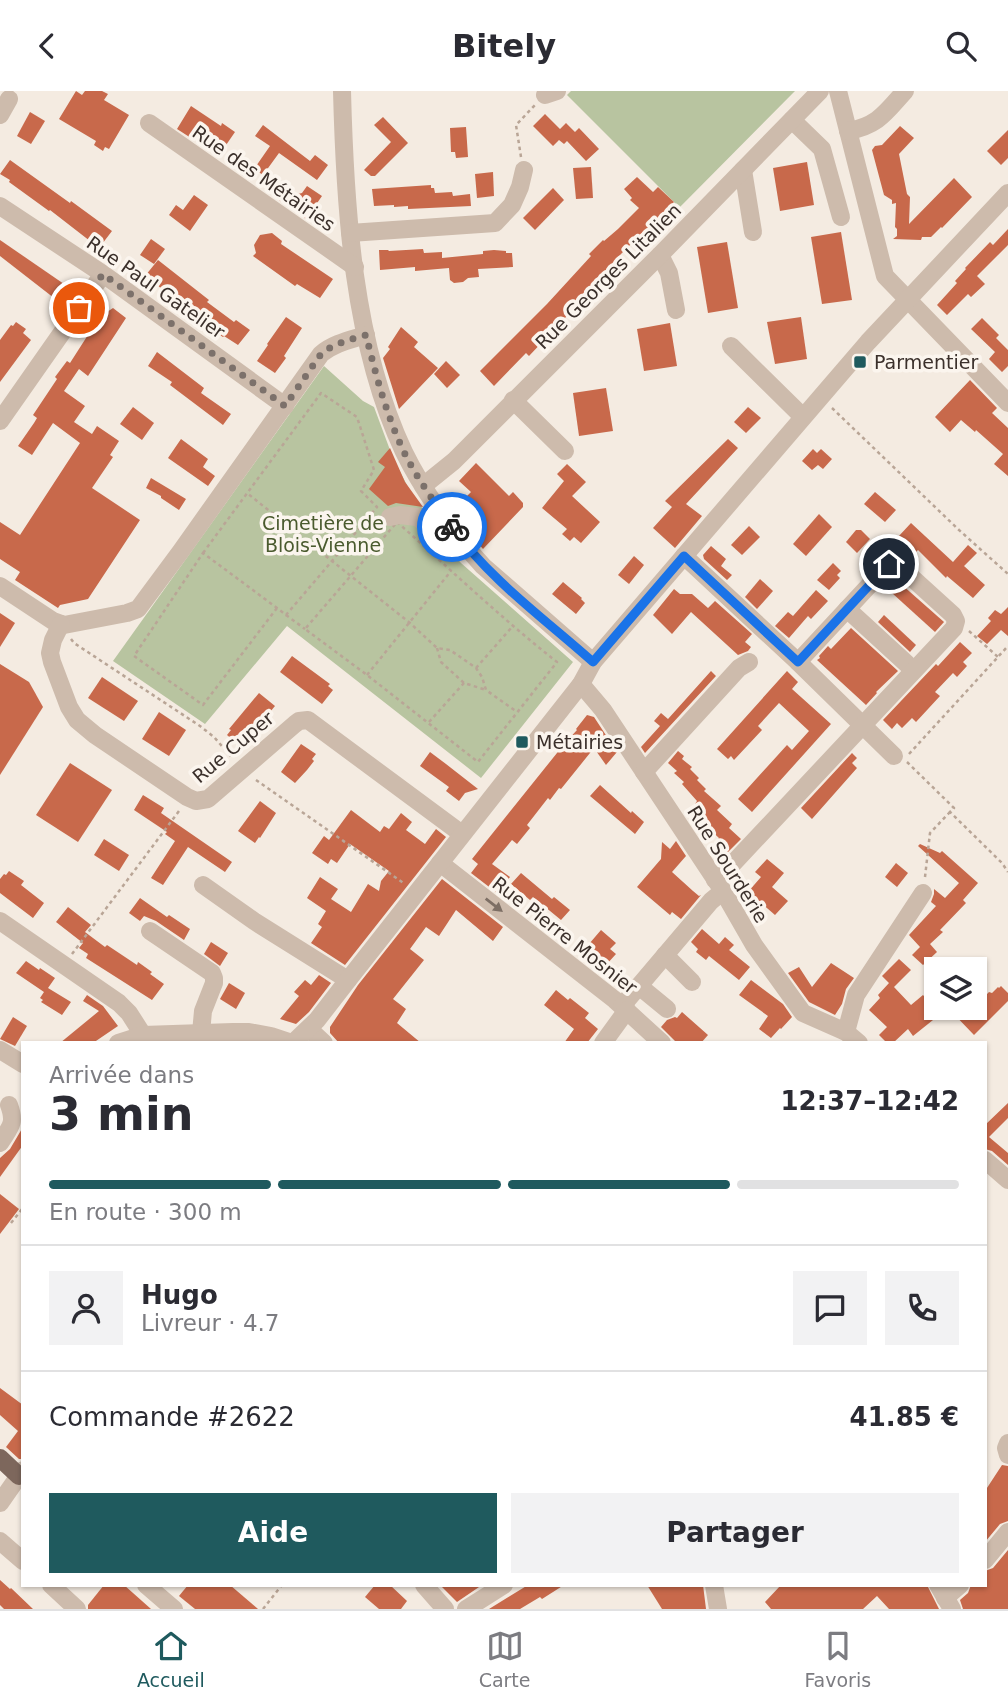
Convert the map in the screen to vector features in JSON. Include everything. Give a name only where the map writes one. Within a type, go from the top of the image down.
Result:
[{"type":"main road","points":[[0,1458],[21,1475]]},
{"type":"street","name":"Rue des Métairies","points":[[342,91],[350,233],[360,303],[381,390],[404,453],[423,486],[463,543],[483,566],[593,662]]},
{"type":"street","name":"Rue Georges Litalien","points":[[423,486],[454,461],[820,91]]},
{"type":"street","points":[[838,91],[886,276],[1008,403]]},
{"type":"street","points":[[848,131],[860,129],[876,121],[905,91]]},
{"type":"street","points":[[792,120],[822,149],[841,217]]},
{"type":"street","name":"Rue des Métairies","points":[[149,123],[355,267]]},
{"type":"street","points":[[350,233],[495,223],[512,205],[524,170]]},
{"type":"street","points":[[743,170],[753,232]]},
{"type":"street","points":[[295,1041],[309,1029],[581,684],[593,662],[820,397],[907,299],[1008,193]]},
{"type":"street","name":"Rue Paul Gatelier","points":[[0,206],[103,274],[285,406]]},
{"type":"street","points":[[660,255],[669,272],[676,310]]},
{"type":"street","points":[[0,421],[103,274]]},
{"type":"street","points":[[0,586],[61,624],[68,625],[138,609],[321,354],[329,347],[366,335]]},
{"type":"street","points":[[731,347],[803,417]]},
{"type":"street","points":[[513,400],[565,451]]},
{"type":"street","points":[[390,517],[417,517],[449,541],[463,543]]},
{"type":"street","points":[[684,556],[899,758]]},
{"type":"street","points":[[604,1041],[639,986],[711,901],[725,872],[956,624],[956,618],[899,566],[887,565],[798,662]]},
{"type":"street","points":[[847,608],[907,664]]},
{"type":"street","name":"Rue Cuper","points":[[61,624],[51,648],[52,662],[69,707],[77,720],[86,729],[187,797],[196,801],[208,799],[299,720],[309,720],[462,834]]},
{"type":"street","points":[[644,772],[739,668],[749,662]]},
{"type":"street","name":"Rue Sourderie","points":[[581,684],[603,710],[719,885],[754,945],[803,1013],[852,1038]]},
{"type":"street","name":"Rue Pierre Mosnier","points":[[440,863],[625,1008],[660,1041]]},
{"type":"street","points":[[203,885],[254,921],[348,980]]},
{"type":"street","points":[[852,1038],[856,995],[923,893]]},
{"type":"street","points":[[0,921],[119,1003],[143,1035]]},
{"type":"street","points":[[150,931],[212,973],[215,978],[193,1036]]},
{"type":"street","points":[[673,945],[692,982]]},
{"type":"street","points":[[639,986],[667,1009]]},
{"type":"street","points":[[309,1029],[322,1041]]},
{"type":"street","points":[[124,1041],[143,1035],[193,1036],[249,1032],[287,1041]]},
{"type":"street","points":[[0,1050],[21,1063]]},
{"type":"street","points":[[0,1143],[13,1123],[11,1104]]},
{"type":"street","points":[[987,1162],[1008,1180]]},
{"type":"street","points":[[1008,1443],[1008,1455]]},
{"type":"street","points":[[0,1503],[21,1475]]},
{"type":"street","points":[[987,1558],[1008,1532]]},
{"type":"street","points":[[0,1541],[21,1559]]},
{"type":"street","points":[[53,1587],[77,1609]]},
{"type":"street","points":[[148,1587],[174,1609]]},
{"type":"street","points":[[426,1587],[445,1609]]},
{"type":"street","points":[[466,1609],[501,1587]]},
{"type":"street","points":[[714,1587],[718,1609]]},
{"type":"path","points":[[524,170],[516,125],[551,93]]},
{"type":"path","points":[[276,608],[203,705],[134,656],[203,553],[321,393],[357,417],[374,470],[361,491],[377,507],[286,615]]},
{"type":"path","points":[[820,397],[1008,574]]},
{"type":"path","points":[[247,493],[410,623],[437,648],[441,662],[464,683],[486,689],[517,712]]},
{"type":"path","points":[[203,553],[276,608],[368,675],[478,762],[556,663],[512,627],[397,522],[305,629]]},
{"type":"path","points":[[368,675],[452,570]]},
{"type":"path","points":[[61,624],[74,643],[214,737],[241,770],[416,892]]},
{"type":"path","points":[[956,624],[966,629],[998,657]]},
{"type":"path","points":[[476,668],[512,627]]},
{"type":"path","points":[[923,893],[930,833],[954,808],[899,758],[1008,646]]},
{"type":"path","points":[[437,648],[450,650],[476,668],[486,689]]},
{"type":"path","points":[[429,723],[464,683]]},
{"type":"path","points":[[64,965],[185,804]]},
{"type":"path","points":[[950,812],[1008,872]]},
{"type":"path","points":[[12,1223],[21,1210]]},
{"type":"path","points":[[263,1609],[280,1587]]},
{"type":"green space","points":[[571,91],[795,91],[678,209],[567,95]]},
{"type":"green space","name":"Cimetière de Blois-Vienne","points":[[324,366],[363,401],[374,407],[393,458],[409,489],[429,518],[428,528],[461,563],[573,662],[481,778],[287,626],[205,724],[113,661]]},
{"type":"building","points":[[76,91],[82,95],[85,91],[102,91],[108,94],[104,100],[129,115],[109,149],[105,147],[103,151],[94,145],[96,141],[59,119]]},
{"type":"building","points":[[191,106],[235,132],[224,148],[196,131],[191,138],[177,129]]},
{"type":"building","points":[[30,112],[45,121],[31,144],[17,136]]},
{"type":"building","points":[[545,114],[560,129],[566,123],[575,132],[579,128],[599,149],[586,161],[567,141],[564,144],[559,140],[553,146],[533,126]]},
{"type":"building","points":[[383,117],[408,143],[375,176],[371,176],[364,170],[391,142],[374,125]]},
{"type":"building","points":[[263,125],[310,161],[315,155],[328,165],[317,180],[279,153],[263,175],[254,169],[270,146],[255,136]]},
{"type":"building","points":[[900,126],[914,138],[899,154],[907,194],[910,197],[909,224],[954,178],[972,197],[942,228],[931,237],[922,237],[921,240],[893,239],[897,236],[896,203],[892,204],[892,200],[884,195],[872,150],[875,146],[882,145]]},
{"type":"building","points":[[466,127],[468,157],[456,158],[455,152],[451,152],[450,128]]},
{"type":"building","points":[[1008,130],[1008,158],[1001,165],[987,151]]},
{"type":"building","points":[[10,160],[112,231],[99,248],[0,174]]},
{"type":"building","points":[[807,162],[814,205],[780,211],[773,168]]},
{"type":"building","points":[[591,167],[593,198],[576,199],[573,168]]},
{"type":"building","points":[[493,172],[494,196],[477,198],[475,174]]},
{"type":"building","points":[[637,177],[653,192],[658,187],[674,202],[653,222],[655,225],[648,232],[645,230],[580,297],[583,299],[529,356],[526,353],[494,386],[480,371],[547,304],[591,256],[589,254],[639,208],[630,200],[632,198],[624,189]]},
{"type":"building","points":[[431,185],[435,193],[452,192],[453,196],[470,194],[471,206],[408,209],[408,206],[374,206],[372,189]]},
{"type":"building","points":[[307,186],[322,196],[306,219],[279,200],[284,192],[290,196],[302,193]]},
{"type":"building","points":[[553,188],[564,200],[535,230],[523,218]]},
{"type":"building","points":[[194,195],[208,205],[190,231],[169,215],[176,205],[183,210]]},
{"type":"building","points":[[1008,229],[1008,245],[977,276],[985,284],[971,297],[968,294],[947,315],[937,305],[957,283],[955,281],[965,268],[990,242],[993,245]]},
{"type":"building","points":[[841,232],[852,300],[822,304],[811,237]]},
{"type":"building","points":[[272,233],[282,241],[281,244],[333,279],[320,298],[297,284],[295,286],[253,256],[256,253],[254,245],[260,235]]},
{"type":"building","points":[[151,239],[165,249],[154,264],[140,255]]},
{"type":"building","points":[[0,240],[64,284],[54,298],[0,256]]},
{"type":"building","points":[[727,242],[738,308],[708,313],[697,247]]},
{"type":"building","points":[[423,249],[424,253],[442,252],[442,258],[483,254],[483,251],[506,251],[512,253],[513,267],[478,269],[479,277],[454,283],[450,280],[449,268],[380,270],[379,250]]},
{"type":"building","points":[[158,260],[209,300],[207,302],[250,330],[238,345],[214,333],[191,311],[145,276]]},
{"type":"building","points":[[113,308],[126,318],[88,376],[79,369],[64,391],[85,406],[74,422],[92,434],[97,426],[119,441],[110,455],[113,457],[92,488],[140,520],[88,599],[60,605],[58,608],[15,580],[20,572],[0,559],[0,522],[20,535],[80,443],[53,423],[32,455],[18,446],[37,418],[33,415],[57,379],[55,377],[67,361],[70,363],[102,313]]},
{"type":"building","points":[[286,317],[302,328],[275,373],[257,361]]},
{"type":"building","points":[[801,317],[807,359],[775,364],[767,322]]},
{"type":"building","points":[[982,318],[999,335],[996,338],[1008,350],[1008,366],[1002,372],[989,359],[995,352],[971,329]]},
{"type":"building","points":[[16,322],[26,329],[23,333],[31,340],[0,382],[0,340]]},
{"type":"building","points":[[670,323],[677,366],[644,371],[637,329]]},
{"type":"building","points":[[401,327],[418,342],[414,347],[438,368],[399,409],[383,358]]},
{"type":"building","points":[[157,352],[204,388],[201,393],[231,414],[223,425],[170,385],[172,382],[148,366]]},
{"type":"building","points":[[446,361],[460,375],[447,388],[434,374]]},
{"type":"building","points":[[970,380],[997,408],[992,413],[1008,428],[1008,476],[994,464],[1003,454],[976,430],[975,432],[961,420],[950,432],[935,417]]},
{"type":"building","points":[[606,388],[613,431],[579,436],[573,393]]},
{"type":"building","points":[[133,407],[154,423],[142,440],[120,424]]},
{"type":"building","points":[[748,407],[761,418],[746,433],[734,422]]},
{"type":"building","points":[[181,439],[208,459],[203,467],[215,476],[208,486],[168,458]]},
{"type":"building","points":[[728,439],[738,448],[686,504],[702,516],[675,548],[653,528],[672,507],[665,501]]},
{"type":"building","points":[[390,448],[405,482],[423,507],[396,503],[388,506],[369,489],[385,467],[378,462]]},
{"type":"building","points":[[813,449],[817,453],[821,449],[832,459],[823,469],[818,465],[812,470],[802,461]]},
{"type":"building","points":[[476,463],[509,496],[513,492],[523,503],[523,507],[483,549],[472,536],[484,525],[461,502],[471,492],[459,481]]},
{"type":"building","points":[[567,464],[586,482],[572,496],[600,522],[581,543],[574,537],[570,541],[562,534],[567,529],[542,508],[564,481],[557,474]]},
{"type":"building","points":[[151,478],[186,499],[179,510],[146,488]]},
{"type":"building","points":[[875,492],[896,510],[885,522],[864,504]]},
{"type":"building","points":[[819,514],[832,527],[806,556],[793,544]]},
{"type":"building","points":[[911,523],[953,562],[968,545],[977,553],[964,566],[985,585],[973,598],[947,576],[946,578],[918,550],[915,553],[898,537]]},
{"type":"building","points":[[749,526],[760,537],[742,555],[731,545]]},
{"type":"building","points":[[856,530],[861,530],[870,539],[857,553],[846,542]]},
{"type":"building","points":[[711,546],[726,559],[721,566],[732,575],[727,580],[704,559],[703,555]]},
{"type":"building","points":[[634,556],[644,565],[629,584],[618,575]]},
{"type":"building","points":[[833,563],[841,571],[837,575],[840,578],[829,590],[817,580]]},
{"type":"building","points":[[760,579],[773,591],[757,609],[745,597]]},
{"type":"building","points":[[563,582],[585,603],[576,614],[552,594]]},
{"type":"building","points":[[901,584],[944,622],[935,632],[892,593]]},
{"type":"building","points":[[674,589],[680,594],[692,594],[708,608],[715,601],[752,634],[745,642],[751,647],[748,651],[738,655],[691,612],[672,634],[653,615]]},
{"type":"building","points":[[816,590],[828,601],[811,619],[808,616],[789,638],[775,626],[788,612],[793,616]]},
{"type":"building","points":[[1008,607],[1008,636],[1001,630],[987,644],[977,636],[991,621],[988,618],[995,610],[1001,614]]},
{"type":"building","points":[[0,613],[15,623],[0,647]]},
{"type":"building","points":[[884,615],[916,645],[910,652],[878,622]]},
{"type":"building","points":[[851,628],[898,671],[866,705],[817,660],[828,646],[831,649]]},
{"type":"building","points":[[960,642],[972,653],[963,662],[967,666],[957,677],[953,673],[935,692],[940,696],[916,722],[912,718],[902,728],[897,723],[892,729],[883,720]]},
{"type":"building","points":[[292,656],[330,684],[328,686],[333,690],[322,704],[280,672]]},
{"type":"building","points":[[0,664],[29,682],[43,707],[0,775]]},
{"type":"building","points":[[711,671],[716,676],[645,753],[641,747],[660,726],[654,721],[661,713],[668,719]]},
{"type":"building","points":[[787,671],[798,682],[792,689],[831,724],[752,812],[738,799],[787,745],[792,750],[809,731],[779,703],[758,726],[762,730],[734,760],[731,756],[728,759],[717,749]]},
{"type":"building","points":[[102,677],[138,701],[124,721],[88,698]]},
{"type":"building","points":[[259,693],[275,706],[241,747],[227,735],[231,730],[229,729]]},
{"type":"building","points":[[159,712],[186,730],[169,756],[142,739]]},
{"type":"building","points":[[587,715],[594,717],[617,752],[606,765],[594,748],[561,789],[559,788],[550,800],[548,798],[527,825],[530,828],[517,844],[512,840],[492,864],[510,877],[497,893],[471,873],[478,864],[472,859]]},
{"type":"building","points":[[301,744],[316,754],[312,759],[314,761],[295,783],[281,772]]},
{"type":"building","points":[[678,751],[684,756],[682,759],[692,767],[690,769],[699,778],[697,780],[706,789],[704,791],[721,806],[717,810],[732,824],[729,828],[741,839],[728,852],[716,842],[719,838],[704,824],[708,820],[702,815],[704,812],[695,804],[697,801],[682,784],[684,782],[674,773],[677,771],[668,763]]},
{"type":"building","points":[[430,752],[478,789],[465,793],[459,801],[446,791],[449,787],[420,766]]},
{"type":"building","points":[[852,753],[857,758],[852,763],[857,768],[812,819],[801,808]]},
{"type":"building","points":[[70,763],[112,790],[78,842],[36,815]]},
{"type":"building","points":[[600,785],[644,822],[635,834],[590,796]]},
{"type":"building","points":[[143,795],[164,808],[161,813],[232,862],[225,872],[188,847],[163,885],[151,878],[175,841],[165,834],[167,832],[134,810]]},
{"type":"building","points":[[260,801],[276,813],[255,843],[238,831]]},
{"type":"building","points":[[351,810],[380,832],[384,826],[389,829],[401,813],[412,822],[406,830],[425,844],[436,829],[446,837],[345,965],[311,943],[322,927],[318,924],[326,911],[307,898],[320,877],[338,889],[331,899],[351,912],[368,884],[379,891],[381,881],[389,871],[350,844],[337,863],[331,859],[328,864],[312,853],[324,836],[329,840]]},
{"type":"building","points":[[104,839],[129,855],[119,871],[94,855]]},
{"type":"building","points":[[676,841],[686,856],[672,872],[701,895],[681,919],[672,912],[670,915],[637,887],[661,859],[662,842],[670,849]]},
{"type":"building","points":[[920,844],[940,853],[942,851],[978,883],[963,900],[966,903],[930,944],[937,952],[932,957],[924,957],[923,965],[912,955],[920,947],[909,935],[936,906],[931,902],[934,889],[945,898],[959,883],[918,846]]},
{"type":"building","points":[[767,859],[784,873],[772,887],[788,901],[775,915],[759,901],[749,913],[741,900],[761,877],[755,872]]},
{"type":"building","points":[[896,863],[908,873],[897,887],[885,877]]},
{"type":"building","points":[[9,871],[24,881],[21,885],[44,903],[33,918],[0,893],[0,879]]},
{"type":"building","points":[[521,873],[570,910],[561,920],[533,897],[530,900],[511,884]]},
{"type":"building","points":[[442,879],[503,927],[493,941],[456,910],[439,936],[426,927],[410,949],[424,960],[393,999],[406,1009],[397,1023],[419,1041],[337,1041],[330,1033],[330,1027],[358,985]]},
{"type":"building","points":[[140,898],[190,929],[184,940],[156,921],[144,916],[140,921],[129,913]]},
{"type":"building","points":[[68,907],[91,925],[85,932],[105,947],[107,945],[137,965],[138,962],[164,984],[152,1000],[86,958],[88,954],[79,948],[83,943],[56,922]]},
{"type":"building","points":[[702,929],[719,944],[725,937],[734,945],[729,950],[750,967],[739,980],[709,956],[706,960],[696,952],[698,949],[691,942]]},
{"type":"building","points":[[601,930],[616,943],[610,949],[616,954],[606,965],[628,982],[621,990],[595,970],[599,965],[583,951]]},
{"type":"building","points":[[211,942],[228,953],[220,966],[204,954]]},
{"type":"building","points":[[899,959],[911,970],[894,987],[911,1005],[923,995],[924,1020],[933,1020],[913,1036],[908,1029],[895,1041],[885,1041],[879,1035],[887,1027],[869,1010],[889,983],[882,976]]},
{"type":"building","points":[[26,961],[55,978],[48,988],[71,1002],[62,1015],[41,1002],[43,1000],[40,998],[44,992],[16,973]]},
{"type":"building","points":[[831,963],[854,978],[835,1015],[809,1002],[788,973],[799,967],[812,987]]},
{"type":"building","points":[[319,975],[331,983],[309,1012],[296,1024],[280,1019],[299,996],[294,992],[305,980],[311,985]]},
{"type":"building","points":[[751,980],[783,1004],[792,1017],[771,1038],[759,1029],[768,1016],[739,995]]},
{"type":"building","points":[[229,983],[245,993],[236,1009],[220,999]]},
{"type":"building","points":[[1001,986],[1008,993],[1008,1001],[974,1035],[960,1020],[987,1020],[987,994]]},
{"type":"building","points":[[556,990],[589,1013],[585,1018],[598,1029],[589,1041],[565,1041],[574,1029],[544,1005]]},
{"type":"building","points":[[87,995],[103,1006],[118,1026],[96,1041],[62,1041],[99,1011],[83,1001]]},
{"type":"building","points":[[682,1012],[708,1035],[703,1041],[675,1041],[661,1027],[667,1020],[677,1018]]},
{"type":"building","points":[[13,1017],[27,1026],[15,1046],[0,1039]]},
{"type":"building","points":[[1008,1103],[1008,1118],[989,1137],[1008,1153],[1008,1165],[987,1150],[987,1123]]},
{"type":"building","points":[[21,1130],[21,1148],[0,1177],[0,1158],[10,1149]]},
{"type":"building","points":[[0,1194],[19,1209],[0,1234]]},
{"type":"building","points":[[0,1388],[21,1404],[21,1459],[6,1447],[18,1431],[0,1415]]},
{"type":"building","points":[[1002,1465],[1008,1466],[1008,1521],[1000,1524],[987,1540],[987,1488]]},
{"type":"building","points":[[1008,1550],[1008,1609],[963,1609],[960,1600],[970,1587],[987,1587],[987,1570],[993,1568]]},
{"type":"building","points":[[0,1580],[33,1609],[4,1609],[0,1605]]},
{"type":"building","points":[[102,1587],[126,1587],[151,1609],[88,1609],[88,1605]]},
{"type":"building","points":[[186,1587],[232,1587],[258,1609],[195,1609],[179,1596]]},
{"type":"building","points":[[373,1587],[392,1587],[407,1601],[401,1609],[379,1609],[365,1597]]},
{"type":"building","points":[[442,1587],[479,1587],[457,1602]]},
{"type":"building","points":[[525,1587],[561,1587],[520,1609],[489,1609]]},
{"type":"building","points":[[648,1587],[703,1587],[706,1609],[662,1609]]},
{"type":"building","points":[[779,1587],[928,1587],[939,1609],[889,1609],[877,1596],[863,1609],[771,1609],[765,1602]]},
{"type":"way so far","points":[[79,308],[103,274],[285,406],[321,354],[329,347],[366,335],[384,401],[404,453],[452,527]]},
{"type":"place","name":"Parmentier","points":[[860,362]]},
{"type":"place","name":"Métairies","points":[[522,742]]},
{"type":"route","points":[[452,527],[483,566],[593,662],[684,556],[798,662],[889,564]]}]
